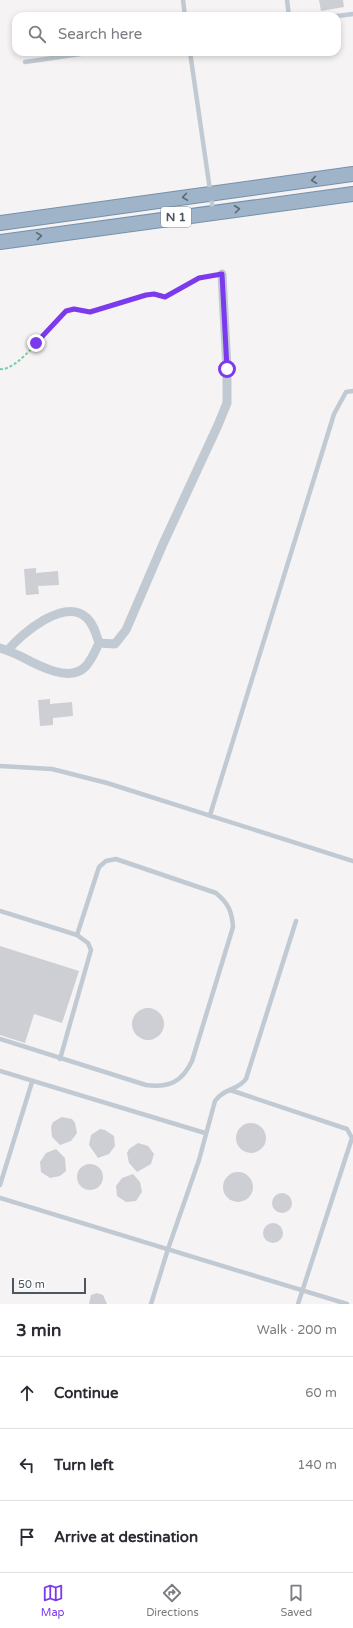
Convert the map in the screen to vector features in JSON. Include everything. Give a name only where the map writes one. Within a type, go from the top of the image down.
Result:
[{"type":"highway","name":"N 1","points":[[0,222],[353,174]]},
{"type":"highway","name":"N 1","points":[[0,242],[353,194]]},
{"type":"street","points":[[99,643],[115,644],[126,630],[162,544],[227,403],[227,369],[222,274]]},
{"type":"street","points":[[68,612],[79,613],[86,617],[92,625],[99,643],[92,660],[79,672],[71,674],[52,670],[4,649],[32,627],[52,617],[68,612]]},
{"type":"lane","points":[[183,0],[184,12]]},
{"type":"lane","points":[[287,0],[288,12]]},
{"type":"lane","points":[[341,16],[353,14]]},
{"type":"lane","points":[[25,62],[66,56]]},
{"type":"lane","points":[[191,56],[212,193],[213,212]]},
{"type":"lane","points":[[210,815],[334,414],[346,392],[353,391]]},
{"type":"lane","points":[[0,766],[52,769],[107,783],[353,861]]},
{"type":"lane","points":[[0,1040],[135,1082],[156,1086],[175,1082],[186,1074],[192,1061],[233,927],[231,909],[226,901],[216,893],[116,859],[106,861],[98,867],[78,935]]},
{"type":"lane","points":[[0,911],[78,935],[88,943],[91,950],[60,1059]]},
{"type":"lane","points":[[151,1304],[168,1249],[199,1160],[205,1133],[215,1101],[220,1093],[242,1086],[246,1079],[296,921]]},
{"type":"lane","points":[[0,1071],[32,1082],[205,1133]]},
{"type":"lane","points":[[0,1185],[32,1082]]},
{"type":"lane","points":[[228,1090],[347,1128],[351,1134],[352,1138],[298,1304]]},
{"type":"lane","points":[[0,1198],[346,1304]]},
{"type":"path","points":[[0,370],[6,370],[17,364],[66,311],[74,309],[90,312],[146,295],[154,294],[165,297],[199,278],[222,274]]},
{"type":"building","points":[[319,0],[343,0],[344,7],[321,11]]},
{"type":"building","points":[[36,568],[36,573],[58,571],[59,585],[38,586],[39,594],[26,595],[24,569]]},
{"type":"building","points":[[50,699],[50,704],[72,702],[73,716],[53,718],[53,725],[40,726],[38,700]]},
{"type":"building","points":[[0,946],[79,971],[62,1023],[34,1014],[25,1043],[0,1035]]},
{"type":"building","points":[[145,1008],[151,1008],[160,1012],[164,1024],[160,1036],[151,1040],[145,1040],[136,1036],[132,1027],[132,1021],[136,1012]]},
{"type":"building","points":[[62,1117],[72,1119],[75,1123],[77,1133],[71,1141],[60,1145],[52,1137],[51,1127],[53,1122]]},
{"type":"building","points":[[251,1123],[262,1127],[266,1138],[262,1149],[251,1153],[240,1149],[236,1138],[240,1127]]},
{"type":"building","points":[[100,1129],[105,1130],[114,1136],[115,1146],[109,1154],[98,1158],[89,1145],[91,1135]]},
{"type":"building","points":[[138,1143],[148,1146],[154,1154],[151,1164],[137,1172],[129,1163],[127,1153],[129,1149]]},
{"type":"building","points":[[56,1149],[65,1158],[66,1171],[60,1176],[50,1178],[41,1172],[40,1162],[46,1153]]},
{"type":"building","points":[[90,1164],[99,1168],[103,1177],[99,1186],[90,1190],[81,1186],[77,1177],[81,1168]]},
{"type":"building","points":[[238,1172],[249,1176],[253,1187],[249,1198],[238,1202],[227,1198],[223,1187],[227,1176]]},
{"type":"building","points":[[133,1174],[140,1182],[142,1192],[136,1201],[126,1202],[117,1196],[116,1186],[122,1178]]},
{"type":"building","points":[[278,1193],[286,1193],[292,1199],[292,1207],[286,1213],[278,1213],[272,1207],[272,1199]]},
{"type":"building","points":[[269,1223],[277,1223],[283,1229],[283,1237],[277,1243],[269,1243],[263,1237],[263,1229]]},
{"type":"building","points":[[97,1293],[103,1295],[107,1304],[89,1304],[91,1295]]},
{"type":"route","points":[[36,343],[66,311],[74,309],[90,312],[146,295],[154,294],[165,297],[199,278],[222,274],[227,369]]}]
